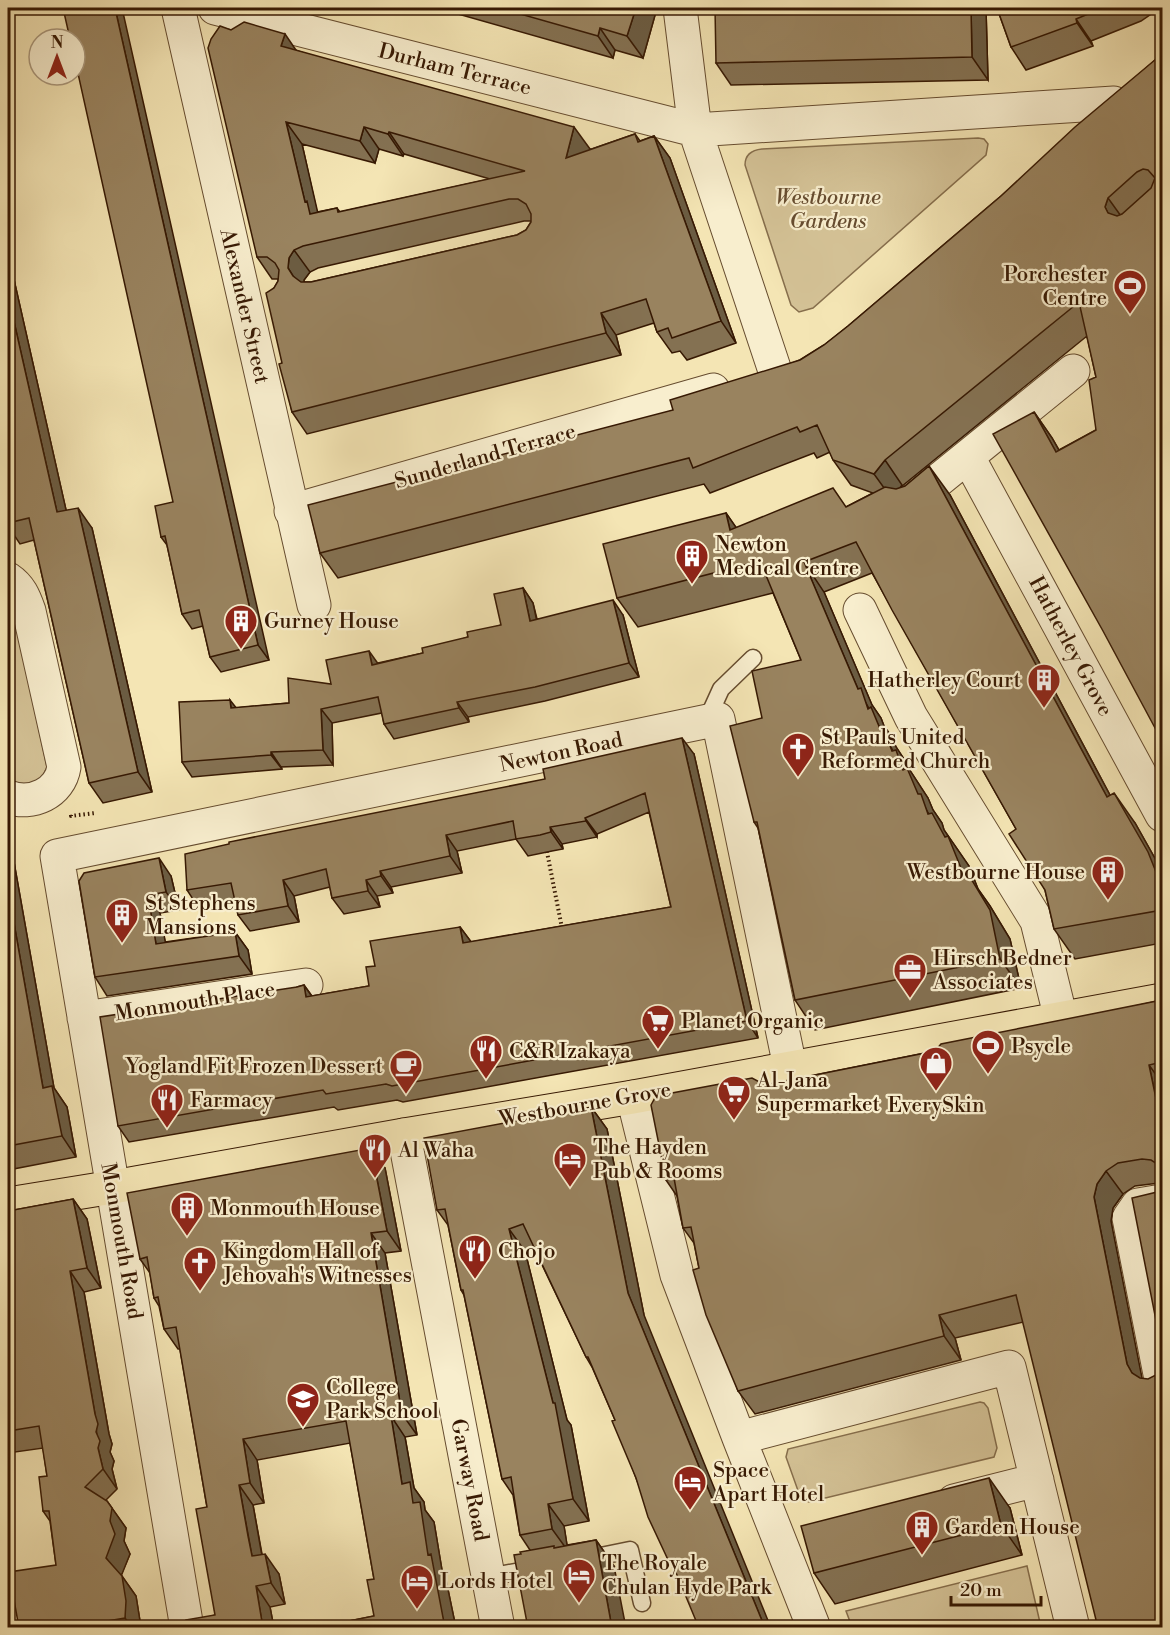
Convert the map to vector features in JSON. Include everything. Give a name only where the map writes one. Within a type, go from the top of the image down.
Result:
[{"type":"main road","name":"Westbourne Grove","points":[[8,1204],[633,1097],[1162,1000]]},
{"type":"street","name":"Alexander Street","points":[[178,8],[314,605]]},
{"type":"street","name":"Durham Terrace","points":[[215,8],[695,130]]},
{"type":"street","points":[[680,8],[695,130],[1126,92],[1078,133]]},
{"type":"street","name":"Sunderland Terrace","points":[[291,511],[786,368],[695,130]]},
{"type":"street","points":[[245,304],[276,297]]},
{"type":"street","points":[[914,500],[974,467],[1072,371]]},
{"type":"street","name":"Hatherley Grove","points":[[974,467],[1162,815]]},
{"type":"street","points":[[8,579],[18,587],[29,611],[64,767],[62,779],[53,790],[42,796],[25,800],[8,797]]},
{"type":"street","points":[[860,610],[911,717],[1037,921],[1061,1019]]},
{"type":"street","points":[[706,722],[718,719],[790,1067]]},
{"type":"street","name":"Newton Road","points":[[57,856],[706,722]]},
{"type":"street","name":"Monmouth Road","points":[[57,856],[187,1628]]},
{"type":"street","name":"Monmouth Place","points":[[84,1018],[306,985]]},
{"type":"street","points":[[633,1097],[677,1275],[739,1438],[792,1540],[814,1628]]},
{"type":"street","name":"Garway Road","points":[[404,1135],[498,1628]]},
{"type":"street","points":[[1162,1201],[1138,1205],[1129,1218],[1162,1384]]},
{"type":"street","points":[[739,1438],[1009,1367],[1073,1628]]},
{"type":"street","points":[[921,1509],[1037,1480]]},
{"type":"lane","points":[[706,722],[721,689],[753,658]]},
{"type":"lane","points":[[488,1577],[630,1550],[642,1603]]},
{"type":"path","points":[[62,779],[71,816],[104,812]]},
{"type":"path","points":[[546,846],[564,935]]},
{"type":"green space","name":"Westbourne Gardens","points":[[984,139],[988,144],[986,155],[813,308],[799,312],[791,305],[745,165],[750,153],[762,149]]},
{"type":"green space","points":[[8,605],[14,614],[47,767],[39,784],[8,783]]},
{"type":"green space","points":[[980,1402],[988,1408],[997,1448],[994,1457],[809,1502],[801,1499],[786,1457],[788,1449]]},
{"type":"green space","points":[[1027,1566],[1041,1627],[852,1627],[846,1611]]},
{"type":"building","points":[[63,8],[115,8],[258,645],[210,657],[199,610],[182,614],[165,536],[161,537],[155,506],[173,502],[81,87],[87,87],[87,27],[67,27]]},
{"type":"building","points":[[499,8],[636,8],[627,36],[600,28],[598,36]]},
{"type":"building","points":[[715,8],[971,8],[972,57],[716,63]]},
{"type":"building","points":[[997,8],[1103,8],[1076,19],[1077,23],[1011,47]]},
{"type":"building","points":[[244,22],[285,34],[281,46],[574,127],[566,158],[635,134],[638,142],[654,136],[721,321],[672,338],[668,328],[657,332],[646,299],[601,313],[606,333],[292,412],[279,364],[282,363],[266,293],[274,288],[278,281],[279,270],[275,263],[267,257],[257,257],[208,48],[220,26],[231,30]],"holes":[[[286,122],[360,141],[364,127],[388,134],[389,132],[525,171],[338,212],[337,208],[310,214],[307,201],[305,202]],[[509,199],[518,199],[526,204],[531,214],[531,222],[526,230],[517,235],[311,282],[301,282],[288,268],[289,258],[294,250],[303,246]]]},
{"type":"building","points":[[1162,54],[1162,741],[993,434],[1034,412],[1056,452],[1096,430],[1089,380],[1096,377],[1079,302],[885,460],[874,474],[833,460],[817,425],[800,432],[797,427],[693,468],[689,458],[320,553],[308,505],[673,410],[670,400],[800,360],[848,326],[1001,196],[1075,127]],"holes":[[[1143,169],[1148,170],[1155,178],[1151,188],[1122,214],[1117,216],[1108,213],[1105,207],[1108,198],[1137,172]]]},
{"type":"building","points":[[8,295],[57,512],[78,508],[138,772],[89,783],[29,518],[8,523]]},
{"type":"building","points":[[929,466],[1107,797],[1114,793],[1148,852],[1162,887],[1162,910],[1054,929],[1045,890],[1009,834],[1016,829],[856,542],[804,562],[858,689],[861,688],[868,709],[871,707],[881,731],[884,730],[892,751],[896,750],[903,770],[907,768],[918,794],[921,794],[928,814],[932,813],[945,837],[948,836],[965,878],[970,877],[990,910],[1000,959],[795,1000],[757,822],[754,822],[730,726],[762,718],[752,671],[801,660],[760,561],[617,598],[603,544],[726,513],[730,530],[833,488],[846,507],[885,487],[896,489],[905,486]]},
{"type":"building","points":[[523,588],[530,621],[613,600],[629,663],[535,687],[457,702],[459,708],[384,724],[378,697],[321,709],[323,750],[271,752],[271,755],[182,762],[179,702],[230,700],[231,708],[289,703],[288,678],[331,684],[326,660],[369,651],[372,665],[423,653],[422,648],[468,637],[467,632],[501,625],[494,594]]},
{"type":"building","points":[[682,738],[747,1021],[392,1086],[386,1084],[326,1094],[323,1090],[118,1126],[100,1017],[304,985],[306,997],[369,986],[366,967],[375,966],[370,941],[460,927],[463,943],[671,907],[645,793],[585,818],[586,821],[550,827],[551,832],[540,835],[516,839],[513,821],[446,835],[450,856],[380,871],[381,876],[366,880],[368,891],[332,898],[326,869],[283,880],[288,906],[238,915],[231,883],[187,890],[185,854],[229,844],[229,842],[545,779],[543,769]]},
{"type":"building","points":[[159,858],[166,892],[148,895],[156,944],[235,932],[239,956],[95,977],[79,881],[84,873]]},
{"type":"building","points":[[8,889],[43,1088],[52,1086],[62,1136],[8,1146]]},
{"type":"building","points":[[1162,1000],[1162,1062],[1149,1065],[1159,1113],[1162,1112],[1162,1171],[1159,1165],[1151,1160],[1142,1159],[1118,1163],[1106,1171],[1097,1184],[1094,1197],[1127,1364],[1132,1373],[1140,1378],[1148,1379],[1158,1374],[1162,1367],[1162,1628],[1098,1628],[1016,1295],[939,1315],[944,1336],[738,1391],[706,1315],[693,1270],[699,1268],[691,1227],[683,1228],[674,1178],[666,1180],[651,1105],[656,1096],[752,1078],[765,1085],[935,1051],[941,1044]]},
{"type":"building","points":[[591,1107],[628,1293],[765,1628],[699,1628],[672,1563],[670,1564],[648,1517],[636,1478],[612,1421],[615,1420],[588,1357],[523,1224],[509,1229],[553,1403],[555,1403],[573,1499],[548,1504],[552,1529],[520,1535],[511,1477],[502,1479],[445,1209],[437,1210],[424,1138]]},
{"type":"building","points":[[371,1148],[387,1231],[371,1233],[402,1414],[391,1416],[402,1484],[410,1482],[413,1503],[420,1502],[428,1555],[431,1554],[445,1628],[314,1628],[374,1616],[367,1580],[374,1579],[346,1421],[243,1439],[250,1483],[239,1485],[248,1536],[252,1556],[265,1554],[271,1583],[256,1586],[263,1628],[146,1628],[165,1624],[177,1626],[186,1620],[215,1615],[196,1509],[207,1507],[176,1327],[164,1329],[158,1297],[154,1298],[147,1257],[140,1259],[127,1193]]},
{"type":"building","points":[[1162,1185],[1162,1351],[1132,1198],[1157,1192]]},
{"type":"building","points":[[73,1199],[87,1268],[70,1271],[98,1424],[96,1432],[100,1441],[98,1448],[103,1469],[85,1487],[107,1501],[112,1508],[110,1521],[115,1534],[106,1558],[122,1576],[126,1601],[125,1618],[66,1628],[19,1628],[9,1572],[56,1565],[49,1511],[43,1511],[39,1477],[47,1476],[39,1426],[8,1431],[8,1211]]},
{"type":"building","points":[[989,1478],[1001,1525],[814,1573],[801,1526]]},
{"type":"building","points":[[596,1540],[612,1628],[528,1628],[514,1555],[521,1554],[520,1552]]},
{"type":"place","name":"Porchester Centre","points":[[1130,315]]},
{"type":"place","name":"Newton Medical Centre","points":[[692,585]]},
{"type":"place","name":"Gurney House","points":[[241,650]]},
{"type":"place","name":"Hatherley Court","points":[[1044,709]]},
{"type":"place","name":"St Pauls United Reformed Church","points":[[798,778]]},
{"type":"place","name":"Westbourne House","points":[[1108,901]]},
{"type":"place","name":"St Stephens Mansions","points":[[122,944]]},
{"type":"place","name":"Hirsch Bedner Associates","points":[[910,999]]},
{"type":"place","name":"Planet Organic","points":[[658,1050]]},
{"type":"place","name":"Psycle","points":[[988,1075]]},
{"type":"place","name":"C&R Izakaya","points":[[486,1080]]},
{"type":"place","name":"EverySkin","points":[[936,1092]]},
{"type":"place","name":"Yogland Fit Frozen Dessert","points":[[406,1095]]},
{"type":"place","name":"Al-Jana Supermarket","points":[[734,1121]]},
{"type":"place","name":"Farmacy","points":[[167,1129]]},
{"type":"place","name":"Al Waha","points":[[375,1179]]},
{"type":"place","name":"The Hayden Pub & Rooms","points":[[570,1188]]},
{"type":"place","name":"Monmouth House","points":[[187,1237]]},
{"type":"place","name":"Chojo","points":[[475,1280]]},
{"type":"place","name":"Kingdom Hall of Jehovah's Witnesses","points":[[200,1292]]},
{"type":"place","name":"College Park School","points":[[303,1428]]},
{"type":"place","name":"Space Apart Hotel","points":[[690,1511]]},
{"type":"place","name":"Garden House","points":[[922,1556]]},
{"type":"place","name":"The Royale Chulan Hyde Park","points":[[579,1604]]},
{"type":"place","name":"Lords Hotel","points":[[417,1610]]}]
